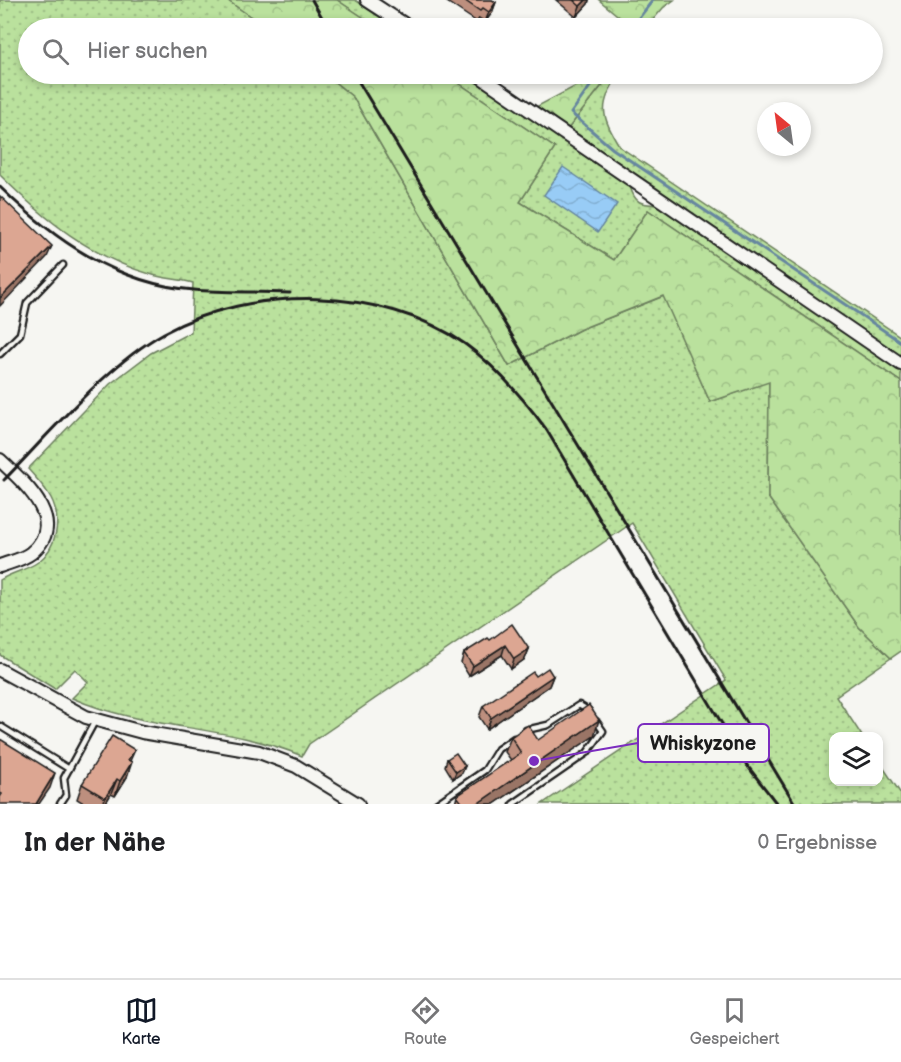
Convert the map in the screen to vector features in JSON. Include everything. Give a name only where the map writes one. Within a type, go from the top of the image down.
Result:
[{"type":"main road","points":[[374,2],[396,18]]},
{"type":"main road","points":[[492,84],[901,364]]},
{"type":"main road","points":[[0,460],[35,495],[43,510],[45,526],[42,538],[30,554],[0,566]]},
{"type":"main road","points":[[0,670],[63,706],[95,721],[142,732],[259,752],[296,766],[358,804]]},
{"type":"lane","points":[[0,354],[20,334],[27,303],[63,265]]},
{"type":"lane","points":[[436,804],[485,770],[498,750],[528,729],[548,725],[579,705],[587,708],[603,731],[587,753],[513,804]]},
{"type":"lane","points":[[60,804],[66,795],[64,778],[95,721]]},
{"type":"lane","points":[[0,726],[69,769]]},
{"type":"green space","points":[[0,0],[227,0],[253,18],[18,18],[18,84],[337,84],[353,97],[509,366],[581,329],[664,296],[710,402],[769,381],[768,497],[859,627],[891,658],[836,696],[859,732],[829,732],[829,786],[883,786],[883,767],[901,794],[901,804],[542,804],[726,680],[632,523],[309,744],[302,756],[245,738],[101,709],[72,698],[88,682],[75,669],[55,689],[0,655],[0,580],[38,562],[50,549],[56,533],[56,515],[51,498],[28,469],[110,384],[151,353],[191,332],[193,283],[131,268],[110,258],[70,235],[34,207],[0,175]]},
{"type":"green space","points":[[227,0],[337,0],[364,18],[253,18]]},
{"type":"green space","points":[[337,0],[355,0],[382,18],[364,18]]},
{"type":"green space","points":[[599,0],[674,0],[654,18],[621,18]]},
{"type":"green space","points":[[337,84],[460,84],[555,148],[520,202],[614,260],[648,210],[901,382],[901,651],[891,658],[859,627],[768,497],[769,382],[710,402],[663,296],[581,329],[509,366],[353,97]]},
{"type":"green space","points":[[460,84],[479,84],[630,186],[637,200],[658,205],[901,371],[901,382],[648,210],[614,260],[520,202],[555,148]]},
{"type":"green space","points":[[580,84],[603,84],[567,130],[534,108]]},
{"type":"green space","points":[[603,84],[613,84],[605,102],[605,110],[609,126],[620,147],[901,337],[901,356],[567,130]]},
{"type":"water","points":[[563,167],[617,204],[598,232],[544,195]]},
{"type":"building","points":[[464,0],[496,2],[489,12],[483,8],[480,11]]},
{"type":"building","points":[[573,0],[586,0],[580,6]]},
{"type":"building","points":[[0,196],[52,246],[0,298]]},
{"type":"building","points":[[512,624],[529,649],[514,659],[505,645],[473,666],[464,653],[488,638],[490,640]]},
{"type":"building","points":[[548,668],[553,676],[491,718],[483,706],[533,672],[536,676]]},
{"type":"building","points":[[589,705],[599,720],[477,804],[463,804],[457,796],[521,753],[511,737],[528,725],[538,740]]},
{"type":"building","points":[[112,736],[135,750],[128,760],[132,762],[120,781],[117,779],[105,798],[82,784]]},
{"type":"building","points":[[0,739],[55,773],[36,804],[0,804],[2,794],[0,793]]},
{"type":"building","points":[[456,753],[465,766],[456,772],[447,759]]},
{"type":"waterway","points":[[639,18],[653,0]]},
{"type":"waterway","points":[[592,84],[571,113],[613,149],[901,342]]},
{"type":"railway","points":[[312,0],[322,18]]},
{"type":"railway","points":[[360,84],[795,804]]},
{"type":"railway","points":[[0,187],[42,225],[65,241],[113,269],[139,279],[194,290],[290,293]]},
{"type":"railway","points":[[4,480],[80,400],[122,362],[164,333],[199,317],[236,306],[276,300],[316,299],[356,302],[395,311],[432,325],[465,344],[499,373],[546,429],[746,764],[777,804]]},
{"type":"place","name":"Whiskyzone","points":[[534,761]]}]
